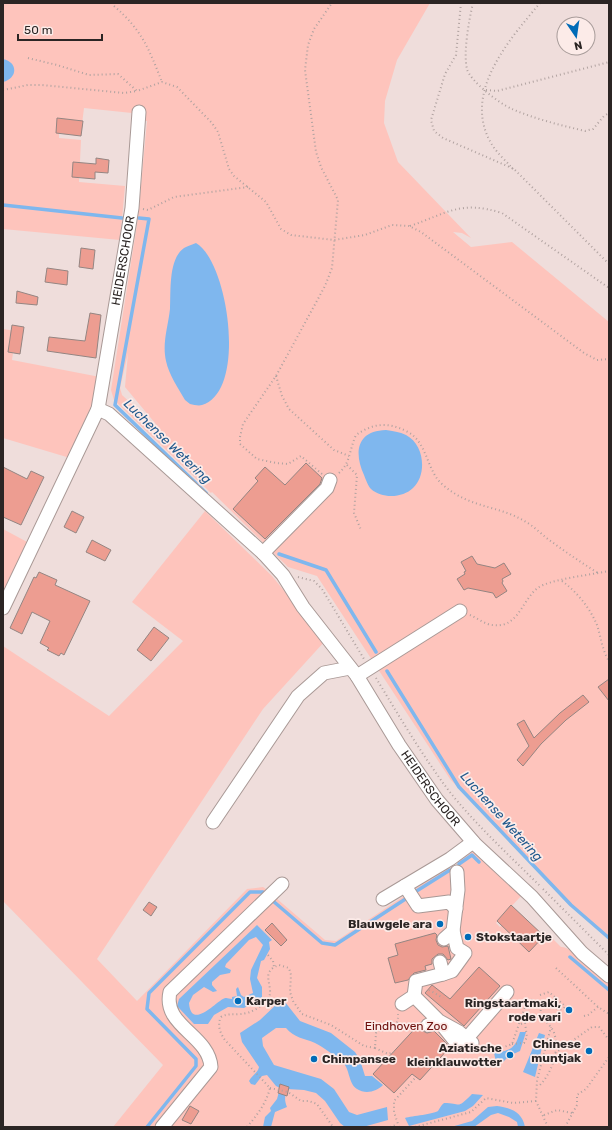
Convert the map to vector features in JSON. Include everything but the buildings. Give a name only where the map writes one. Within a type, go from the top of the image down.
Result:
[{"type":"street","name":"HEIDERSCHOOR","points":[[3,608],[98,409],[132,208],[139,112]]},
{"type":"street","name":"HEIDERSCHOOR","points":[[98,409],[109,414],[263,553],[283,575],[303,606],[354,672],[399,745],[437,800],[473,842],[532,898],[562,939],[582,953],[609,976]]},
{"type":"street","points":[[263,553],[327,488],[330,480]]},
{"type":"street","points":[[213,822],[298,696],[324,673],[354,672],[370,668],[460,611]]},
{"type":"street","points":[[383,899],[450,859],[473,842]]},
{"type":"street","points":[[402,1004],[414,996],[416,980],[441,968],[452,972],[465,953],[457,948],[449,935],[456,909],[458,890],[457,872]]},
{"type":"street","points":[[162,1127],[211,1067],[211,1059],[206,1050],[176,1018],[172,1011],[168,1002],[170,992],[282,884]]},
{"type":"street","points":[[405,886],[418,906],[449,902],[456,909]]},
{"type":"street","points":[[414,996],[424,1006],[434,1023],[471,1037],[506,992]]},
{"type":"path","points":[[332,3],[314,29],[308,45],[305,70],[316,152],[321,167],[338,200],[332,268],[325,286],[276,376],[243,424],[240,444],[257,459],[288,464],[301,456],[330,480],[347,465],[356,435],[377,424],[390,424],[408,432],[420,443],[432,473],[441,484],[455,495],[475,505],[511,514],[526,521],[552,542],[598,573]]},
{"type":"path","points":[[461,3],[456,55],[445,74],[437,97],[431,120],[434,132],[443,138],[514,169]]},
{"type":"path","points":[[473,3],[466,54],[467,69],[471,78],[485,90],[510,108],[584,131],[592,130],[604,116],[609,113]]},
{"type":"path","points":[[540,3],[512,37],[492,72],[481,105],[481,118],[491,144],[609,264]]},
{"type":"path","points":[[114,6],[125,15],[145,40],[162,82]]},
{"type":"path","points":[[28,58],[89,75],[118,74],[137,91]]},
{"type":"path","points":[[485,90],[497,91],[609,62]]},
{"type":"path","points":[[3,90],[28,85],[124,94],[162,82],[177,87],[212,123],[218,132],[229,169],[234,176],[266,202],[281,229],[291,235],[334,240],[365,235],[392,225],[409,226],[421,232],[584,353],[597,360],[609,359]]},
{"type":"path","points":[[132,208],[148,210],[174,197],[248,187]]},
{"type":"path","points":[[409,226],[456,208],[487,209],[502,213],[609,288]]},
{"type":"path","points":[[276,376],[282,396],[289,409],[334,450],[349,456]]},
{"type":"path","points":[[347,465],[356,475],[354,513],[361,530]]},
{"type":"path","points":[[460,611],[492,626],[506,624],[517,617],[531,595],[544,585],[609,571]]},
{"type":"path","name":"HEIDERSCHOOR","points":[[283,575],[314,581],[322,589],[412,738],[449,790],[479,825],[609,955]]},
{"type":"path","points":[[562,581],[573,589],[585,603],[596,624],[605,655],[609,661]]},
{"type":"path","points":[[268,955],[273,961],[274,967]]},
{"type":"path","points":[[333,1127],[317,1104],[309,1101],[301,1101],[288,1092],[270,1088],[245,1063],[220,1033],[220,1020],[226,1014],[249,1012],[265,1002],[270,994],[268,975],[274,967],[283,965],[289,968],[291,975],[290,992],[302,1014],[331,1025],[364,1046],[374,1048],[388,1054],[394,1052]]},
{"type":"path","points":[[556,968],[598,1007],[609,1014]]},
{"type":"path","points":[[424,1006],[436,986]]},
{"type":"path","points":[[427,989],[443,998]]},
{"type":"path","points":[[540,995],[549,992],[565,1006],[559,1010],[549,1002],[544,1004]]},
{"type":"path","points":[[512,1044],[521,1024],[526,1004],[533,999]]},
{"type":"path","points":[[374,1048],[376,1033],[382,1029],[396,1025],[398,1022],[398,1013],[402,1004]]},
{"type":"path","points":[[584,1016],[588,1016],[598,1007]]},
{"type":"path","points":[[540,1020],[541,1008]]},
{"type":"path","points":[[521,1024],[525,1022],[546,1020],[555,1036],[555,1053],[549,1073],[537,1088]]},
{"type":"path","points":[[471,1037],[487,1050],[502,1048],[512,1044],[524,1043],[527,1037],[525,1022]]},
{"type":"path","points":[[555,1053],[592,1027],[599,1027],[609,1040]]},
{"type":"path","points":[[548,1127],[544,1115],[536,1101],[537,1088],[551,1028]]},
{"type":"path","points":[[564,1127],[577,1104],[577,1095],[586,1089],[609,1057]]},
{"type":"path","points":[[390,1127],[398,1126],[394,1112],[394,1100],[416,1077]]},
{"type":"path","points":[[247,1127],[259,1113],[268,1096],[270,1088]]},
{"type":"path","points":[[415,1127],[471,1112],[486,1098],[513,1103],[536,1101]]},
{"type":"path","points":[[544,1115],[557,1110],[572,1113]]},
{"type":"green space","points":[[3,3],[430,3],[397,60],[385,101],[384,123],[398,162],[471,238],[462,233],[453,232],[471,247],[512,242],[609,322],[609,940],[568,904],[450,779],[317,576],[288,567],[212,492],[211,493],[114,400],[111,390],[138,218],[147,121],[131,119],[132,113],[84,108],[82,124],[59,123],[59,138],[81,140],[79,182],[125,186],[120,240],[3,229]],"holes":[[[128,353],[125,387],[165,435],[122,395],[120,388]]]},
{"type":"green space","points":[[3,329],[16,331],[12,360],[100,377],[87,419],[70,458],[3,438]]},
{"type":"green space","name":"Eindhoven Zoo","points":[[205,511],[272,576],[325,641],[263,709],[97,959],[137,1001],[247,889],[263,887],[266,889],[260,895],[269,905],[276,898],[325,940],[336,941],[448,867],[453,874],[462,868],[456,860],[469,851],[477,853],[522,895],[496,923],[500,927],[505,922],[508,931],[529,951],[547,933],[561,947],[572,951],[609,983],[609,1127],[113,1127],[163,1065],[3,901],[3,646],[109,716],[183,641],[132,602]]},
{"type":"green space","points":[[3,529],[29,543],[3,596]]},
{"type":"water","points":[[3,59],[11,63],[14,67],[14,74],[8,80],[3,82]]},
{"type":"water","points":[[196,243],[207,255],[217,274],[224,298],[228,326],[229,352],[225,376],[216,395],[202,405],[190,404],[185,400],[169,371],[165,354],[170,309],[171,277],[175,260],[184,248]]},
{"type":"water","points":[[386,430],[404,434],[412,440],[417,446],[422,460],[422,468],[417,482],[413,488],[404,494],[386,496],[371,489],[361,467],[359,451],[363,439],[368,434]]},
{"type":"water","points":[[257,925],[272,940],[269,942],[270,949],[264,960],[261,961],[257,978],[262,987],[262,997],[244,1008],[228,1007],[214,1015],[208,1024],[194,1024],[177,1006],[179,999]],"holes":[[[256,937],[263,945],[251,970],[250,979],[253,993],[244,997],[241,995],[238,987],[236,989],[237,996],[232,997],[232,999],[223,999],[199,1015],[194,1014],[191,1011],[189,1003],[193,995],[204,987],[213,992],[217,991],[212,985],[212,982],[220,975],[230,973],[231,970],[225,967],[226,964],[249,940]]]},
{"type":"water","points":[[280,1001],[285,1002],[300,1021],[331,1033],[355,1052],[360,1060],[365,1076],[372,1076],[383,1085],[371,1092],[360,1091],[352,1083],[347,1069],[340,1060],[319,1045],[296,1036],[286,1028],[276,1028],[262,1038],[263,1046],[274,1065],[321,1079],[334,1089],[349,1112],[357,1115],[387,1107],[388,1120],[363,1127],[345,1127],[340,1123],[325,1101],[316,1093],[304,1090],[287,1089],[285,1102],[287,1107],[275,1112],[271,1127],[263,1127],[265,1117],[271,1111],[270,1108],[277,1099],[280,1088],[276,1086],[267,1075],[262,1076],[255,1085],[251,1084],[249,1081],[259,1067],[242,1042],[240,1033],[260,1020]]},
{"type":"water","points":[[520,1032],[526,1032],[520,1051],[509,1056],[502,1063],[496,1062],[494,1053],[512,1048]]},
{"type":"water","points":[[539,1033],[545,1035],[535,1077],[523,1072]]},
{"type":"water","points":[[472,1094],[483,1095],[473,1106],[465,1111],[409,1126],[405,1118],[436,1112],[444,1103],[461,1104]]},
{"type":"water","points":[[497,1106],[507,1108],[519,1114],[525,1127],[518,1127],[517,1122],[498,1113],[491,1115],[474,1127],[451,1127],[472,1121],[488,1107]]},
{"type":"waterway","name":"Luchense Wetering","points":[[3,205],[122,218]]},
{"type":"waterway","name":"Luchense Wetering","points":[[139,218],[149,219],[115,405],[206,493]]},
{"type":"waterway","name":"Luchense Wetering","points":[[279,554],[326,570],[376,652]]},
{"type":"waterway","name":"Luchense Wetering","points":[[387,671],[459,787],[571,905],[609,938]]},
{"type":"waterway","points":[[459,864],[472,855],[479,862]]},
{"type":"waterway","points":[[415,892],[450,870]]},
{"type":"waterway","points":[[147,1127],[196,1066],[196,1059],[147,1009],[149,993],[250,892],[263,892]]},
{"type":"waterway","points":[[273,901],[322,943],[335,945],[407,898]]},
{"type":"waterway","points":[[570,957],[609,990]]},
{"type":"place","name":"Blauwgele ara","points":[[440,924]]},
{"type":"place","name":"Stokstaartje","points":[[468,937]]},
{"type":"place","name":"Karper","points":[[238,1001]]},
{"type":"place","name":"Ringstaartmaki, rode vari","points":[[569,1010]]},
{"type":"place","name":"Chinese muntjak","points":[[589,1051]]},
{"type":"place","name":"Aziatische kleinklauwotter","points":[[510,1055]]},
{"type":"place","name":"Chimpansee","points":[[314,1059]]}]
